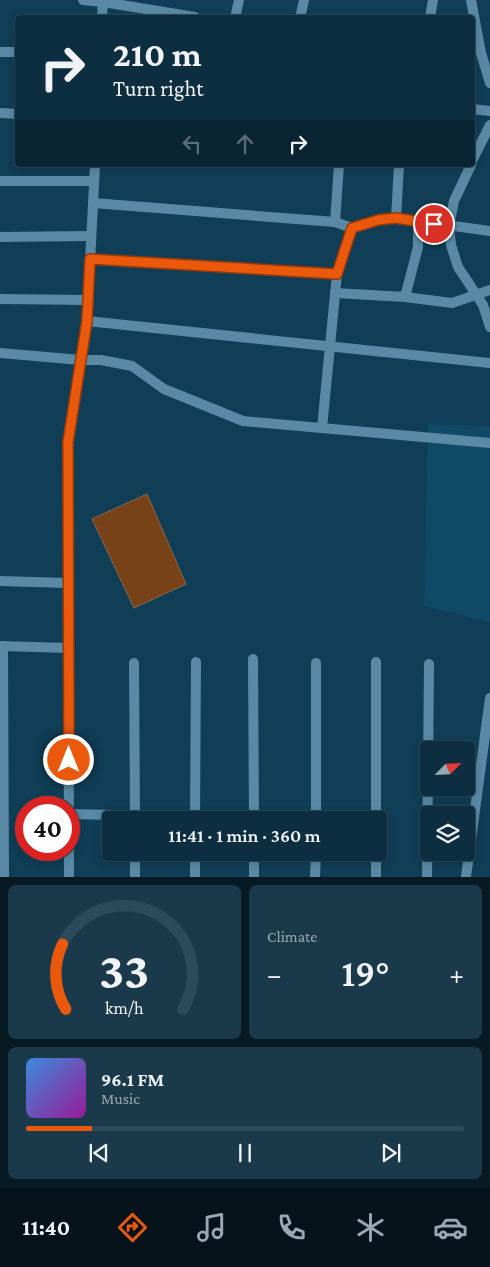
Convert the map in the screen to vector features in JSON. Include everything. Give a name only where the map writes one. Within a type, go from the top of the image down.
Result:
[{"type":"street","points":[[83,0],[103,1],[184,15]]},
{"type":"street","points":[[236,15],[239,0]]},
{"type":"street","points":[[301,15],[304,0]]},
{"type":"street","points":[[430,15],[433,0]]},
{"type":"street","points":[[471,0],[474,15]]},
{"type":"street","points":[[102,15],[103,1]]},
{"type":"street","points":[[475,21],[481,53],[490,83]]},
{"type":"street","points":[[0,52],[15,52]]},
{"type":"street","points":[[475,109],[490,111]]},
{"type":"street","points":[[0,113],[15,114]]},
{"type":"street","points":[[475,155],[490,125]]},
{"type":"street","points":[[69,796],[68,442],[87,321],[95,167]]},
{"type":"street","points":[[335,222],[339,167]]},
{"type":"street","points":[[396,218],[399,167]]},
{"type":"street","points":[[470,167],[454,201],[449,226],[451,245],[458,267],[483,305],[490,327]]},
{"type":"street","points":[[0,181],[94,181]]},
{"type":"street","points":[[93,203],[335,222],[352,228],[378,220],[396,218],[490,231]]},
{"type":"street","points":[[405,297],[418,247],[418,221]]},
{"type":"street","points":[[322,428],[337,274],[352,228]]},
{"type":"street","points":[[0,237],[91,236]]},
{"type":"street","points":[[90,259],[337,274]]},
{"type":"street","points":[[335,293],[405,297],[452,303],[490,290]]},
{"type":"street","points":[[0,299],[88,300]]},
{"type":"street","points":[[87,321],[490,362]]},
{"type":"street","points":[[0,353],[101,360],[132,366],[164,389],[244,421],[490,443]]},
{"type":"street","points":[[0,581],[68,583]]},
{"type":"street","points":[[4,877],[2,848],[2,646],[68,648]]},
{"type":"street","points":[[253,659],[254,811]]},
{"type":"street","points":[[195,811],[196,662]]},
{"type":"street","points":[[376,662],[376,811]]},
{"type":"street","points":[[134,663],[135,811]]},
{"type":"street","points":[[316,663],[316,811]]},
{"type":"street","points":[[427,877],[429,664]]},
{"type":"street","points":[[466,877],[490,698]]},
{"type":"street","points":[[80,815],[102,816]]},
{"type":"street","points":[[70,861],[70,877]]},
{"type":"street","points":[[135,861],[135,877]]},
{"type":"street","points":[[194,877],[195,861]]},
{"type":"street","points":[[254,861],[254,877]]},
{"type":"street","points":[[316,861],[316,877]]},
{"type":"street","points":[[376,861],[376,877]]},
{"type":"shaded area","points":[[428,424],[490,426],[490,622],[424,606]]},
{"type":"building","points":[[147,494],[186,584],[134,608],[92,519]]},
{"type":"route","points":[[69,760],[68,442],[87,321],[90,259],[337,274],[352,228],[378,220],[396,218],[434,224]]}]
